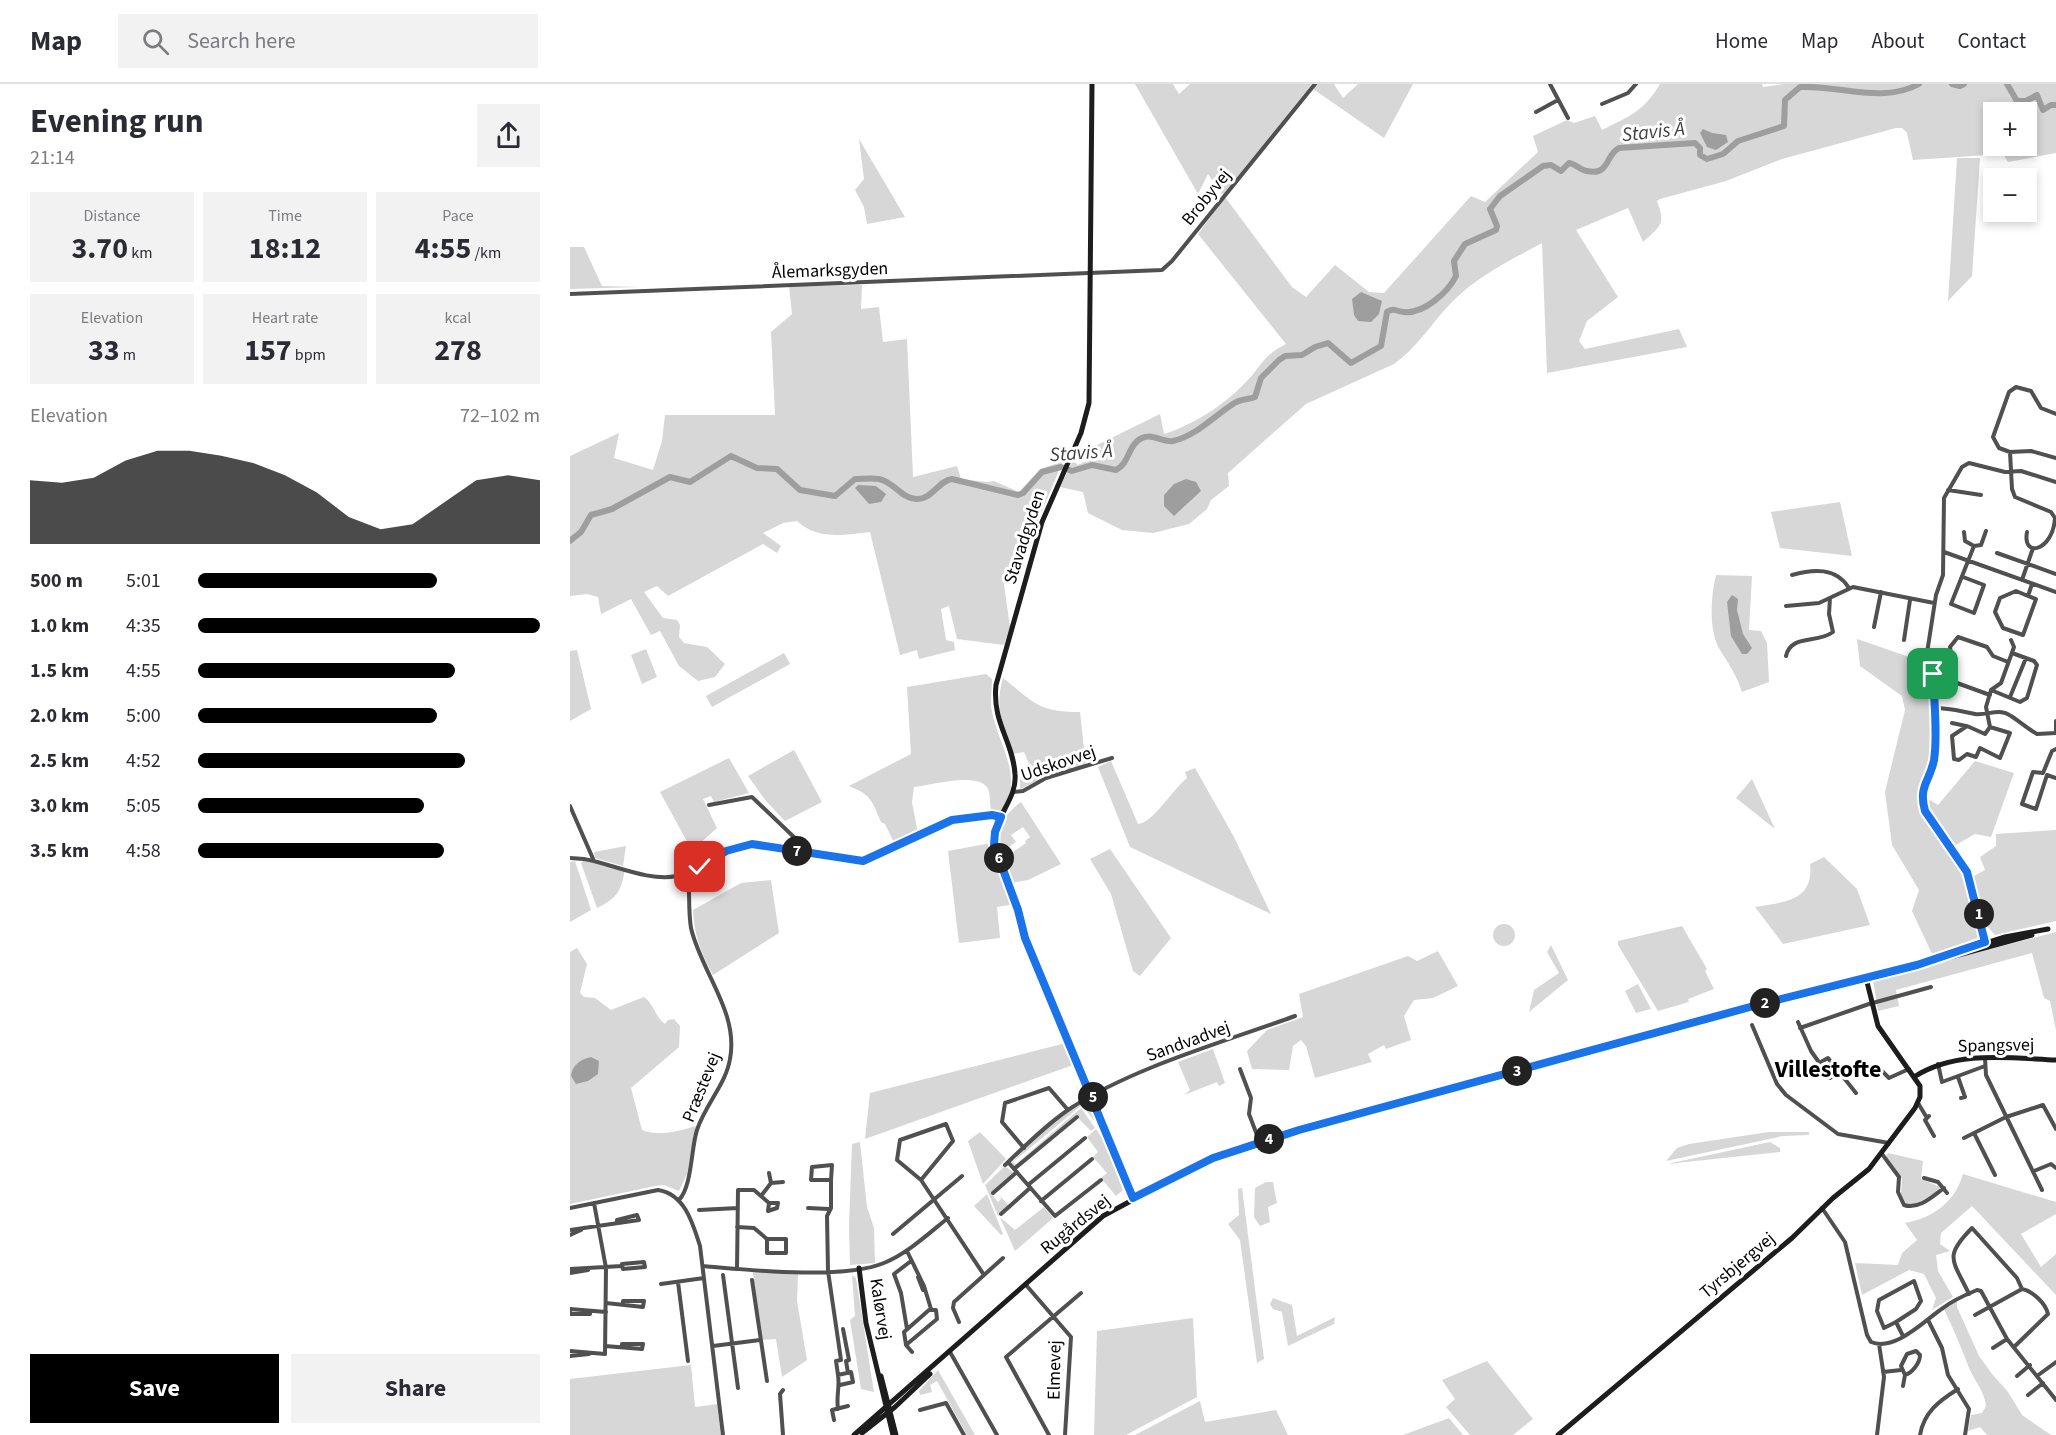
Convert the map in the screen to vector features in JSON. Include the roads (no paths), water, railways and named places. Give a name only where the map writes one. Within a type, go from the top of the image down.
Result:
[{"type":"street","name":"Stavadgyden","points":[[1092,84],[1089,403],[1081,433],[1062,474],[1031,556],[996,685],[995,703],[998,722],[1014,767],[1013,792],[995,832],[996,851],[1018,910],[1025,938],[1133,1198]]},
{"type":"street","name":"Brobyvej","points":[[1090,274],[1154,272],[1167,267],[1315,84]]},
{"type":"street","points":[[1550,84],[1568,118]]},
{"type":"street","points":[[1602,104],[1628,93],[1636,84]]},
{"type":"street","points":[[1536,111],[1558,100]]},
{"type":"street","name":"Ålemarksgyden","points":[[570,294],[1090,274]]},
{"type":"street","points":[[2056,414],[2041,408],[2031,391],[2020,387],[2013,389],[1993,437],[1996,446],[2010,452],[2031,451],[2056,458]]},
{"type":"street","points":[[2010,452],[2015,497],[2051,512],[2055,518],[2048,542],[2041,548],[2033,548],[2026,540],[2027,532]]},
{"type":"street","points":[[1988,944],[1963,864],[1925,811],[1923,803],[1924,782],[1934,760],[1933,674],[1927,653],[1934,603],[1943,575],[1944,505],[1948,490],[1962,467],[1969,463],[2011,473],[2022,471],[2056,482]]},
{"type":"street","points":[[1948,490],[1980,495]]},
{"type":"street","points":[[1964,532],[1965,541],[1974,546],[1981,545],[1986,531]]},
{"type":"street","points":[[1963,577],[1984,585],[1974,614],[1951,604],[1974,546]]},
{"type":"street","points":[[2022,580],[2033,548]]},
{"type":"street","points":[[1944,552],[2056,592]]},
{"type":"street","points":[[1997,553],[2056,574]]},
{"type":"street","points":[[1792,575],[1812,571],[1832,573],[1839,575],[1849,588]]},
{"type":"street","points":[[2028,596],[2032,584]]},
{"type":"street","points":[[1786,606],[1809,606],[1849,588],[1860,586],[1910,600],[1934,603]]},
{"type":"street","points":[[2016,591],[2028,596],[2036,599],[2023,635],[2003,628],[1995,612],[2000,598],[2016,591]]},
{"type":"street","points":[[1874,627],[1881,592]]},
{"type":"street","points":[[1786,656],[1788,647],[1794,643],[1821,638],[1833,632],[1829,614],[1830,598]]},
{"type":"street","points":[[1904,640],[1910,600]]},
{"type":"street","points":[[2008,662],[1993,656],[1987,647],[1958,637],[1950,646],[1954,678],[1957,683],[2010,697],[2020,702],[2027,698],[2037,665],[2012,653]]},
{"type":"street","points":[[1952,723],[1967,726],[1985,734],[1989,727],[1986,712],[1990,692],[2001,684],[2012,653],[2011,640]]},
{"type":"street","points":[[2010,697],[2026,658]]},
{"type":"street","points":[[1934,708],[1955,707],[1977,714],[1994,710],[2011,716],[2015,721],[2027,725],[2037,734],[2056,732],[2056,721]]},
{"type":"street","points":[[1967,726],[1952,736],[1952,756],[1957,761],[1967,754],[1976,757],[1980,748],[2000,758],[2010,733],[1989,727]]},
{"type":"street","points":[[2056,749],[2052,751],[2043,773],[2033,772],[2022,804],[2036,809],[2047,775],[2056,777]]},
{"type":"street","name":"Udskovvej","points":[[1013,792],[1023,790],[1046,778],[1112,758]]},
{"type":"street","points":[[709,805],[752,797],[796,839],[800,852]]},
{"type":"street","points":[[570,806],[594,861]]},
{"type":"street","points":[[570,858],[594,861],[659,877],[688,873],[726,851],[761,844],[863,861],[952,820],[992,815],[1001,817]]},
{"type":"street","name":"Præstevej","points":[[679,1200],[685,1190],[697,1130],[726,1071],[731,1046],[727,1015],[700,957],[691,928],[688,873]]},
{"type":"street","name":"Rugårdsvej","points":[[1917,965],[2056,927]]},
{"type":"street","name":"Rugårdsvej","points":[[857,1435],[1103,1216],[1203,1162],[1347,1116],[1866,978],[1961,955],[1988,944]]},
{"type":"street","points":[[1866,978],[1878,1026],[1914,1077],[1920,1092],[1918,1103],[1928,1117],[1925,1120],[1934,1136]]},
{"type":"street","points":[[1800,1028],[1872,1003],[1931,987]]},
{"type":"street","name":"Sandvadvej","points":[[1015,1171],[1006,1164],[1068,1110],[1144,1072],[1295,1016]]},
{"type":"street","points":[[1798,1022],[1819,1063],[1830,1078],[1839,1071]]},
{"type":"street","points":[[1752,1025],[1777,1084],[1786,1095],[1838,1134],[1889,1144]]},
{"type":"street","points":[[1819,1063],[1828,1058],[1856,1093]]},
{"type":"street","points":[[1985,1058],[1986,1075],[2042,1190]]},
{"type":"street","name":"Spangsvej","points":[[1914,1077],[1938,1064],[1985,1058],[2056,1060]]},
{"type":"street","name":"Spangsvej","points":[[1938,1064],[1942,1082],[1985,1066]]},
{"type":"street","points":[[1240,1069],[1251,1098],[1249,1114],[1260,1143]]},
{"type":"street","points":[[1882,1071],[1889,1078],[1909,1069]]},
{"type":"street","name":"Spangsvej","points":[[1958,1077],[1965,1097],[1961,1098]]},
{"type":"street","points":[[1024,1148],[1002,1122],[1005,1103],[1049,1088],[1068,1110]]},
{"type":"street","name":"Tyrsbjergvej","points":[[1558,1435],[1792,1238],[1822,1208],[1869,1169],[1918,1103]]},
{"type":"street","points":[[1964,1138],[2006,1116],[2043,1104],[2056,1129]]},
{"type":"street","points":[[993,1193],[1077,1117]]},
{"type":"street","points":[[921,1180],[953,1142],[946,1124],[900,1140],[897,1160],[921,1180],[984,1275]]},
{"type":"street","points":[[1974,1133],[1995,1175]]},
{"type":"street","points":[[1002,1214],[1085,1138]]},
{"type":"street","points":[[1882,1154],[1899,1177],[1898,1192],[1904,1204],[1910,1207],[1927,1201],[1944,1188]]},
{"type":"street","points":[[1041,1201],[1092,1159]]},
{"type":"street","points":[[2034,1171],[2051,1164],[2056,1167]]},
{"type":"street","points":[[831,1180],[811,1180],[812,1167],[832,1165],[828,1271],[840,1360],[836,1361],[840,1385],[836,1396],[838,1408]]},
{"type":"street","points":[[1015,1171],[1056,1216],[1101,1180]]},
{"type":"street","points":[[769,1173],[771,1184]]},
{"type":"street","points":[[893,1234],[962,1176]]},
{"type":"street","points":[[1924,1178],[1938,1182],[1947,1193]]},
{"type":"street","points":[[761,1196],[771,1184],[783,1182]]},
{"type":"street","points":[[570,1208],[658,1190],[679,1200],[693,1225],[703,1266],[723,1435]]},
{"type":"street","points":[[737,1269],[738,1190],[754,1190],[768,1203]]},
{"type":"street","points":[[570,1351],[605,1354],[606,1268],[594,1203]]},
{"type":"street","points":[[699,1210],[738,1208]]},
{"type":"street","points":[[808,1208],[829,1209]]},
{"type":"street","points":[[1822,1208],[1845,1242],[1867,1335],[1871,1342],[1880,1344],[1903,1336],[1952,1302],[1981,1291],[2007,1339],[2056,1400]]},
{"type":"street","points":[[570,1235],[637,1215],[639,1220],[618,1225],[617,1222]]},
{"type":"street","points":[[703,1266],[782,1272],[859,1268],[884,1263],[907,1251],[948,1218]]},
{"type":"street","points":[[570,1230],[581,1227],[581,1230]]},
{"type":"street","points":[[737,1227],[754,1228],[767,1239],[786,1239],[786,1253],[767,1253],[767,1239]]},
{"type":"street","points":[[1969,1294],[1953,1261],[1952,1252],[1956,1244],[1972,1228],[2013,1273],[2022,1289]]},
{"type":"street","points":[[907,1251],[931,1309]]},
{"type":"street","points":[[959,1322],[953,1303],[1003,1258]]},
{"type":"street","points":[[907,1329],[900,1290],[894,1274],[911,1261]]},
{"type":"street","points":[[570,1269],[606,1268],[644,1262],[645,1267],[623,1269],[622,1266]]},
{"type":"street","name":"Kalørvej","points":[[859,1268],[873,1355],[895,1435]]},
{"type":"street","points":[[570,1274],[588,1272],[588,1269]]},
{"type":"street","points":[[723,1275],[738,1388]]},
{"type":"street","points":[[661,1284],[704,1278]]},
{"type":"street","points":[[752,1280],[767,1381]]},
{"type":"street","points":[[1914,1281],[1921,1296],[1919,1306],[1896,1322],[1884,1328],[1877,1311],[1879,1300],[1914,1281]]},
{"type":"street","points":[[678,1282],[688,1361]]},
{"type":"street","name":"Elmevej","points":[[1026,1285],[1071,1339],[1065,1435]]},
{"type":"street","points":[[1975,1315],[2022,1289],[2028,1290],[2046,1308],[2048,1314],[2014,1347]]},
{"type":"street","points":[[1049,1435],[1006,1357],[1081,1293]]},
{"type":"street","points":[[606,1303],[643,1306],[644,1301],[623,1301],[623,1304]]},
{"type":"street","points":[[590,1312],[590,1310],[570,1309],[570,1314],[606,1312]]},
{"type":"street","points":[[912,1352],[906,1345],[903,1334],[931,1309]]},
{"type":"street","points":[[906,1345],[937,1319],[938,1311],[931,1309]]},
{"type":"street","points":[[1928,1320],[1942,1348],[1948,1375],[1969,1409],[1965,1435]]},
{"type":"street","points":[[1896,1322],[1903,1336]]},
{"type":"street","points":[[843,1329],[849,1360],[846,1361],[848,1373]]},
{"type":"street","points":[[836,1338],[844,1336]]},
{"type":"street","points":[[1993,1348],[2007,1339]]},
{"type":"street","points":[[713,1346],[760,1340]]},
{"type":"street","points":[[605,1346],[643,1344],[642,1349],[622,1349],[622,1346]]},
{"type":"street","points":[[1876,1435],[1883,1371],[1880,1344]]},
{"type":"street","points":[[1901,1370],[1907,1354],[1913,1350],[1919,1353],[1919,1362],[1909,1374],[1905,1375]]},
{"type":"street","points":[[570,1356],[589,1356],[589,1353]]},
{"type":"street","points":[[951,1353],[997,1435]]},
{"type":"street","name":"Rugårdsvej","points":[[888,1409],[910,1386],[951,1353]]},
{"type":"street","name":"Kalørvej","points":[[873,1355],[887,1395],[888,1409]]},
{"type":"street","points":[[2037,1376],[2056,1362]]},
{"type":"street","points":[[2017,1376],[2030,1365]]},
{"type":"street","points":[[1883,1371],[1901,1370]]},
{"type":"street","points":[[1901,1370],[1905,1375],[1903,1386]]},
{"type":"street","points":[[838,1375],[851,1372],[854,1382],[840,1385]]},
{"type":"street","points":[[888,1409],[923,1375]]},
{"type":"street","points":[[2028,1395],[2043,1383]]},
{"type":"street","points":[[887,1395],[891,1397],[910,1386]]},
{"type":"street","points":[[1920,1435],[1928,1412],[1939,1401],[1958,1389]]},
{"type":"street","points":[[783,1390],[780,1394],[783,1435]]},
{"type":"street","points":[[920,1410],[946,1402],[964,1435]]},
{"type":"street","points":[[834,1420],[832,1410],[848,1406]]},
{"type":"waterway","name":"Stavis Å","points":[[570,541],[581,532],[591,515],[612,509],[670,477],[690,482],[731,456],[757,468],[777,469],[800,490],[835,496],[855,479],[876,479],[889,483],[906,496],[916,499],[926,497],[947,480],[952,479],[1018,495],[1023,493],[1042,472],[1061,467],[1072,471],[1092,465],[1116,470],[1121,467],[1134,445],[1142,438],[1173,441],[1197,430],[1235,402],[1255,397],[1261,378],[1285,356],[1302,355],[1315,347],[1328,343],[1351,363],[1381,346],[1387,312],[1392,310],[1412,312],[1427,306],[1441,295],[1456,276],[1454,261],[1465,244],[1496,230],[1497,226],[1490,209],[1500,196],[1543,166],[1551,165],[1561,171],[1569,163],[1594,172],[1604,168],[1611,155],[1619,148],[1695,143],[1700,148],[1700,155],[1707,159],[1723,154],[1738,141],[1784,126],[1785,100],[1800,87],[1891,93],[1919,84]]},
{"type":"waterway","name":"Stavis Å","points":[[1952,84],[1960,86],[1964,84]]},
{"type":"waterway","name":"Stavis Å","points":[[2007,84],[2017,101],[2026,101],[2037,95],[2043,110],[2056,105]]},
{"type":"district","name":"Villestofte","points":[[1828,1069]]}]
